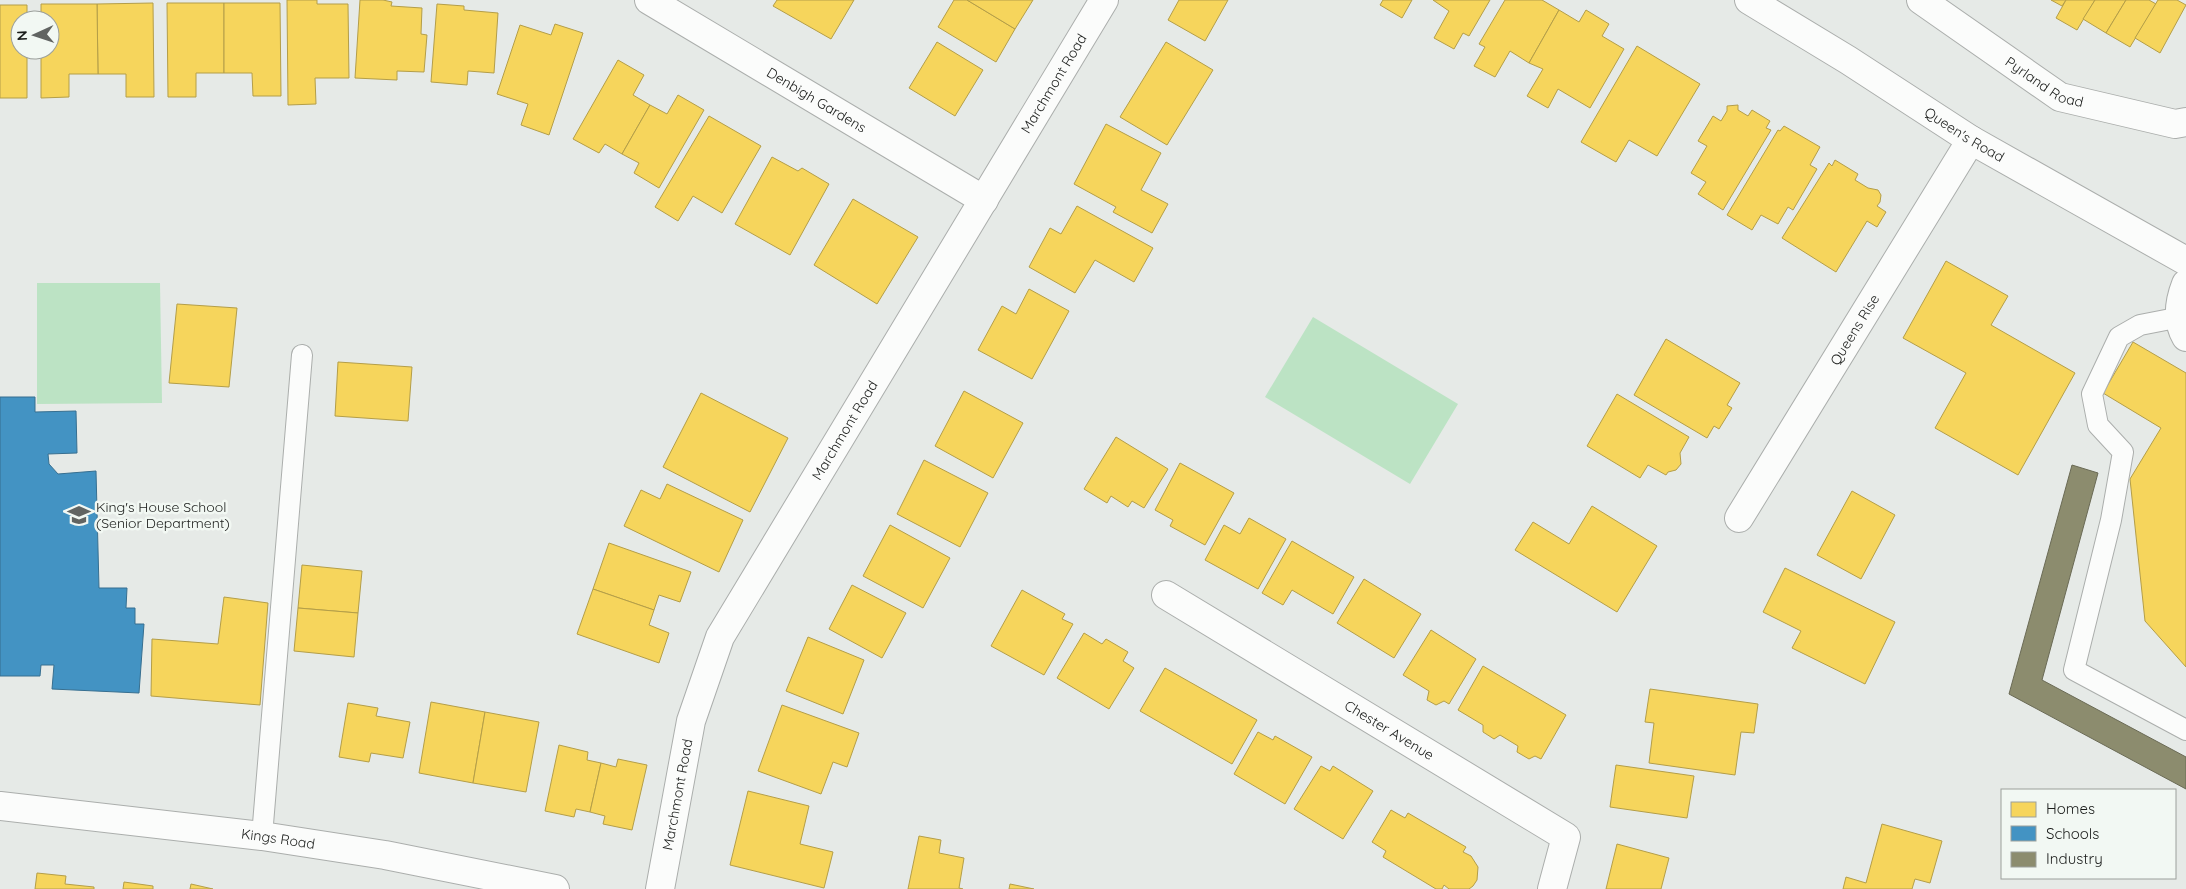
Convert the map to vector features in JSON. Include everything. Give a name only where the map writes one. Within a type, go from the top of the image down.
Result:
[{"type":"street","name":"Denbigh Gardens","points":[[649,0],[984,200]]},
{"type":"street","name":"Marchmont Road","points":[[660,889],[691,721],[720,636],[1104,0]]},
{"type":"street","name":"Queen's Road","points":[[1748,0],[1848,60],[1971,140],[2186,261]]},
{"type":"street","name":"Pyrland Road","points":[[1921,0],[2060,97],[2175,124],[2186,122]]},
{"type":"street","name":"Queens Rise","points":[[1739,518],[1971,140]]},
{"type":"street","points":[[2183,327],[2179,302],[2186,284]]},
{"type":"street","name":"Chester Avenue","points":[[1166,595],[1566,837],[1552,889]]},
{"type":"street","name":"Kings Road","points":[[0,806],[262,836],[386,856],[554,889]]},
{"type":"lane","points":[[2183,327],[2140,325],[2119,337],[2092,394],[2098,425],[2123,452],[2111,520],[2074,670],[2186,730]]},
{"type":"lane","points":[[262,836],[302,355]]},
{"type":"green space","points":[[37,283],[160,283],[162,403],[37,404]]},
{"type":"green space","points":[[1313,317],[1458,404],[1410,484],[1265,397]]},
{"type":"building: Homes","points":[[287,0],[317,0],[317,4],[348,4],[349,78],[315,78],[316,104],[288,105]]},
{"type":"building: Homes","points":[[360,0],[383,0],[392,2],[391,6],[422,8],[421,34],[427,35],[424,72],[397,71],[397,80],[355,78]]},
{"type":"building: Homes","points":[[777,0],[854,0],[831,39],[773,6]]},
{"type":"building: Homes","points":[[954,0],[967,0],[1015,29],[996,62],[938,27]]},
{"type":"building: Homes","points":[[967,0],[1033,0],[1015,29]]},
{"type":"building: Homes","points":[[1179,0],[1228,0],[1205,41],[1168,20]]},
{"type":"building: Homes","points":[[1383,0],[1412,0],[1402,18],[1380,5]]},
{"type":"building: Homes","points":[[1433,0],[1490,0],[1469,36],[1463,33],[1454,49],[1434,38],[1449,11]]},
{"type":"building: Homes","points":[[1505,0],[1542,0],[1559,10],[1529,63],[1510,51],[1495,77],[1474,66],[1485,47],[1479,44]]},
{"type":"building: Homes","points":[[2051,0],[2066,0],[2062,6]]},
{"type":"building: Homes","points":[[2066,0],[2095,0],[2077,30],[2056,18]]},
{"type":"building: Homes","points":[[2095,0],[2126,0],[2106,33],[2083,19]]},
{"type":"building: Homes","points":[[2126,0],[2149,0],[2156,4],[2130,47],[2106,33]]},
{"type":"building: Homes","points":[[2158,0],[2177,0],[2186,5],[2160,53],[2135,38]]},
{"type":"building: Homes","points":[[153,3],[154,97],[126,97],[126,74],[98,74],[97,4]]},
{"type":"building: Homes","points":[[167,3],[224,3],[224,73],[196,73],[196,97],[168,97]]},
{"type":"building: Homes","points":[[224,3],[280,3],[281,96],[253,96],[252,73],[224,73]]},
{"type":"building: Homes","points":[[41,4],[97,4],[98,74],[69,74],[69,97],[41,98],[41,60],[60,60],[60,10],[41,10]]},
{"type":"building: Homes","points":[[437,4],[464,6],[464,10],[498,13],[494,73],[468,71],[467,85],[431,82]]},
{"type":"building: Homes","points":[[0,5],[27,5],[27,10],[10,10],[10,60],[27,60],[27,98],[0,98]]},
{"type":"building: Homes","points":[[1559,10],[1579,22],[1586,10],[1609,24],[1602,36],[1624,49],[1590,108],[1558,89],[1548,108],[1527,96],[1543,69],[1529,63]]},
{"type":"building: Homes","points":[[555,24],[583,33],[549,135],[521,125],[528,104],[497,94],[520,25],[551,35]]},
{"type":"building: Homes","points":[[937,42],[983,70],[955,116],[909,88]]},
{"type":"building: Homes","points":[[1166,42],[1213,70],[1167,145],[1120,117]]},
{"type":"building: Homes","points":[[1637,46],[1700,84],[1657,156],[1629,140],[1616,162],[1581,142]]},
{"type":"building: Homes","points":[[618,60],[644,75],[633,95],[650,105],[622,154],[605,144],[599,153],[573,139]]},
{"type":"building: Homes","points":[[678,95],[704,110],[659,188],[634,173],[639,163],[622,154],[650,105],[667,114]]},
{"type":"building: Homes","points":[[1738,105],[1738,110],[1748,116],[1752,110],[1770,121],[1766,128],[1771,130],[1723,210],[1698,194],[1706,182],[1691,173],[1707,146],[1698,141],[1713,116],[1721,121],[1727,111],[1727,106]]},
{"type":"building: Homes","points":[[709,116],[761,146],[722,213],[693,196],[678,221],[655,207]]},
{"type":"building: Homes","points":[[1106,124],[1161,153],[1141,190],[1168,204],[1152,233],[1113,212],[1116,207],[1074,184]]},
{"type":"building: Homes","points":[[1784,126],[1820,147],[1810,165],[1817,169],[1793,210],[1788,207],[1778,224],[1761,215],[1752,230],[1727,215],[1778,130],[1780,131]]},
{"type":"building: Homes","points":[[772,157],[798,171],[802,168],[829,184],[790,255],[735,224]]},
{"type":"building: Homes","points":[[1835,160],[1858,174],[1855,180],[1868,188],[1878,190],[1881,195],[1877,206],[1886,212],[1877,227],[1867,221],[1836,272],[1782,238],[1829,163],[1832,166]]},
{"type":"building: Homes","points":[[853,199],[918,237],[877,304],[814,265]]},
{"type":"building: Homes","points":[[1077,206],[1153,248],[1134,282],[1095,260],[1075,293],[1029,267],[1050,228],[1061,234]]},
{"type":"building: Homes","points":[[1946,261],[2008,296],[1991,325],[2075,373],[2018,475],[1935,428],[1966,373],[1903,338]]},
{"type":"building: Homes","points":[[1029,289],[1069,311],[1032,379],[978,350],[1002,306],[1016,314]]},
{"type":"building: Homes","points":[[177,304],[237,308],[229,387],[169,383]]},
{"type":"building: Homes","points":[[1666,339],[1740,383],[1727,405],[1732,408],[1719,429],[1714,426],[1707,438],[1634,395]]},
{"type":"building: Homes","points":[[2133,342],[2186,373],[2186,667],[2145,621],[2130,479],[2161,428],[2103,393]]},
{"type":"building: Homes","points":[[338,362],[412,367],[408,421],[335,416]]},
{"type":"building: Homes","points":[[964,391],[1023,423],[993,478],[935,446]]},
{"type":"building: Homes","points":[[701,393],[788,438],[750,512],[663,467]]},
{"type":"building: Homes","points":[[1617,394],[1689,437],[1680,453],[1681,464],[1676,470],[1668,472],[1666,475],[1648,465],[1640,478],[1587,446]]},
{"type":"building: Homes","points":[[1116,437],[1168,469],[1144,508],[1132,501],[1128,507],[1111,496],[1107,503],[1084,489]]},
{"type":"building: Homes","points":[[924,460],[988,493],[960,547],[897,514]]},
{"type":"building: Homes","points":[[1180,463],[1234,493],[1205,545],[1170,526],[1173,520],[1155,510]]},
{"type":"building: Homes","points":[[667,484],[743,520],[719,572],[624,526],[641,490],[660,499]]},
{"type":"building: Homes","points":[[1852,491],[1895,515],[1861,579],[1817,555]]},
{"type":"building: Homes","points":[[1592,506],[1657,546],[1617,612],[1515,550],[1533,522],[1569,544]]},
{"type":"building: Homes","points":[[1249,518],[1286,539],[1258,589],[1205,560],[1224,525],[1240,534]]},
{"type":"building: Homes","points":[[890,525],[950,558],[923,608],[863,576]]},
{"type":"building: Homes","points":[[1292,541],[1354,577],[1333,614],[1292,590],[1283,605],[1262,593]]},
{"type":"building: Homes","points":[[609,543],[691,572],[680,602],[659,595],[654,610],[593,589]]},
{"type":"building: Homes","points":[[302,565],[362,571],[358,613],[298,608]]},
{"type":"building: Homes","points":[[1785,568],[1895,622],[1865,684],[1792,648],[1801,631],[1763,612]]},
{"type":"building: Homes","points":[[1364,579],[1421,614],[1394,658],[1337,623]]},
{"type":"building: Homes","points":[[852,585],[906,613],[882,658],[829,629]]},
{"type":"building: Homes","points":[[593,589],[654,610],[649,625],[669,633],[659,663],[577,634]]},
{"type":"building: Homes","points":[[1022,590],[1065,614],[1062,619],[1073,624],[1044,675],[991,646]]},
{"type":"building: Homes","points":[[224,597],[268,603],[260,705],[151,696],[152,639],[218,644]]},
{"type":"building: Homes","points":[[298,608],[358,613],[354,657],[294,651]]},
{"type":"building: Homes","points":[[1431,630],[1476,659],[1449,704],[1444,701],[1436,705],[1427,700],[1429,691],[1403,675]]},
{"type":"building: Homes","points":[[1084,633],[1102,644],[1106,639],[1128,652],[1123,661],[1134,668],[1109,709],[1057,678]]},
{"type":"building: Homes","points":[[808,637],[864,660],[843,714],[786,691]]},
{"type":"building: Homes","points":[[1483,666],[1566,715],[1541,759],[1535,756],[1529,759],[1517,752],[1518,746],[1500,735],[1494,739],[1483,732],[1483,725],[1458,710]]},
{"type":"building: Homes","points":[[1165,668],[1257,720],[1232,764],[1140,711]]},
{"type":"building: Homes","points":[[1650,689],[1758,704],[1754,733],[1741,732],[1735,775],[1649,763],[1654,723],[1645,722]]},
{"type":"building: Homes","points":[[431,702],[485,712],[473,783],[419,773]]},
{"type":"building: Homes","points":[[348,703],[378,708],[376,716],[410,722],[403,758],[371,753],[369,762],[339,757]]},
{"type":"building: Homes","points":[[782,705],[859,733],[847,767],[833,762],[821,794],[758,771]]},
{"type":"building: Homes","points":[[485,712],[539,722],[526,792],[473,783]]},
{"type":"building: Homes","points":[[1258,732],[1273,740],[1275,736],[1312,757],[1285,804],[1234,774]]},
{"type":"building: Homes","points":[[559,745],[588,752],[587,760],[601,763],[590,812],[576,809],[574,817],[545,811]]},
{"type":"building: Homes","points":[[618,759],[647,765],[632,830],[603,824],[605,816],[590,812],[601,763],[616,767]]},
{"type":"building: Homes","points":[[1616,765],[1694,776],[1687,818],[1610,807]]},
{"type":"building: Homes","points":[[1321,766],[1330,771],[1333,766],[1373,791],[1343,839],[1294,809]]},
{"type":"building: Homes","points":[[748,791],[809,806],[800,844],[833,852],[824,888],[730,865]]},
{"type":"building: Homes","points":[[1391,810],[1405,818],[1408,813],[1466,847],[1463,852],[1471,856],[1478,867],[1477,880],[1473,886],[1469,889],[1449,889],[1444,885],[1442,889],[1436,889],[1383,857],[1386,851],[1372,842]]},
{"type":"building: Homes","points":[[1882,824],[1942,841],[1930,883],[1915,879],[1912,889],[1843,889],[1846,877],[1866,883]]},
{"type":"building: Homes","points":[[919,836],[941,840],[939,853],[964,858],[959,888],[963,889],[908,889]]},
{"type":"building: Homes","points":[[1617,844],[1669,858],[1661,889],[1606,889]]},
{"type":"building: Homes","points":[[37,873],[66,876],[65,884],[94,887],[94,889],[35,889]]},
{"type":"building: Homes","points":[[124,882],[153,886],[153,889],[123,889]]},
{"type":"building: Homes","points":[[191,884],[213,889],[190,889]]},
{"type":"building: Homes","points":[[1010,884],[1034,889],[1009,889]]},
{"type":"building: Schools","points":[[0,397],[35,397],[35,412],[76,411],[77,453],[48,454],[49,464],[58,474],[96,471],[99,588],[127,588],[126,608],[135,608],[135,624],[144,624],[139,693],[52,689],[54,665],[41,665],[40,676],[0,676]]},
{"type":"building: Industry","points":[[2072,465],[2098,473],[2042,680],[2186,757],[2186,789],[2009,694]]},
{"type":"place","name":"King's House School (Senior Department)","points":[[79,515]]}]
